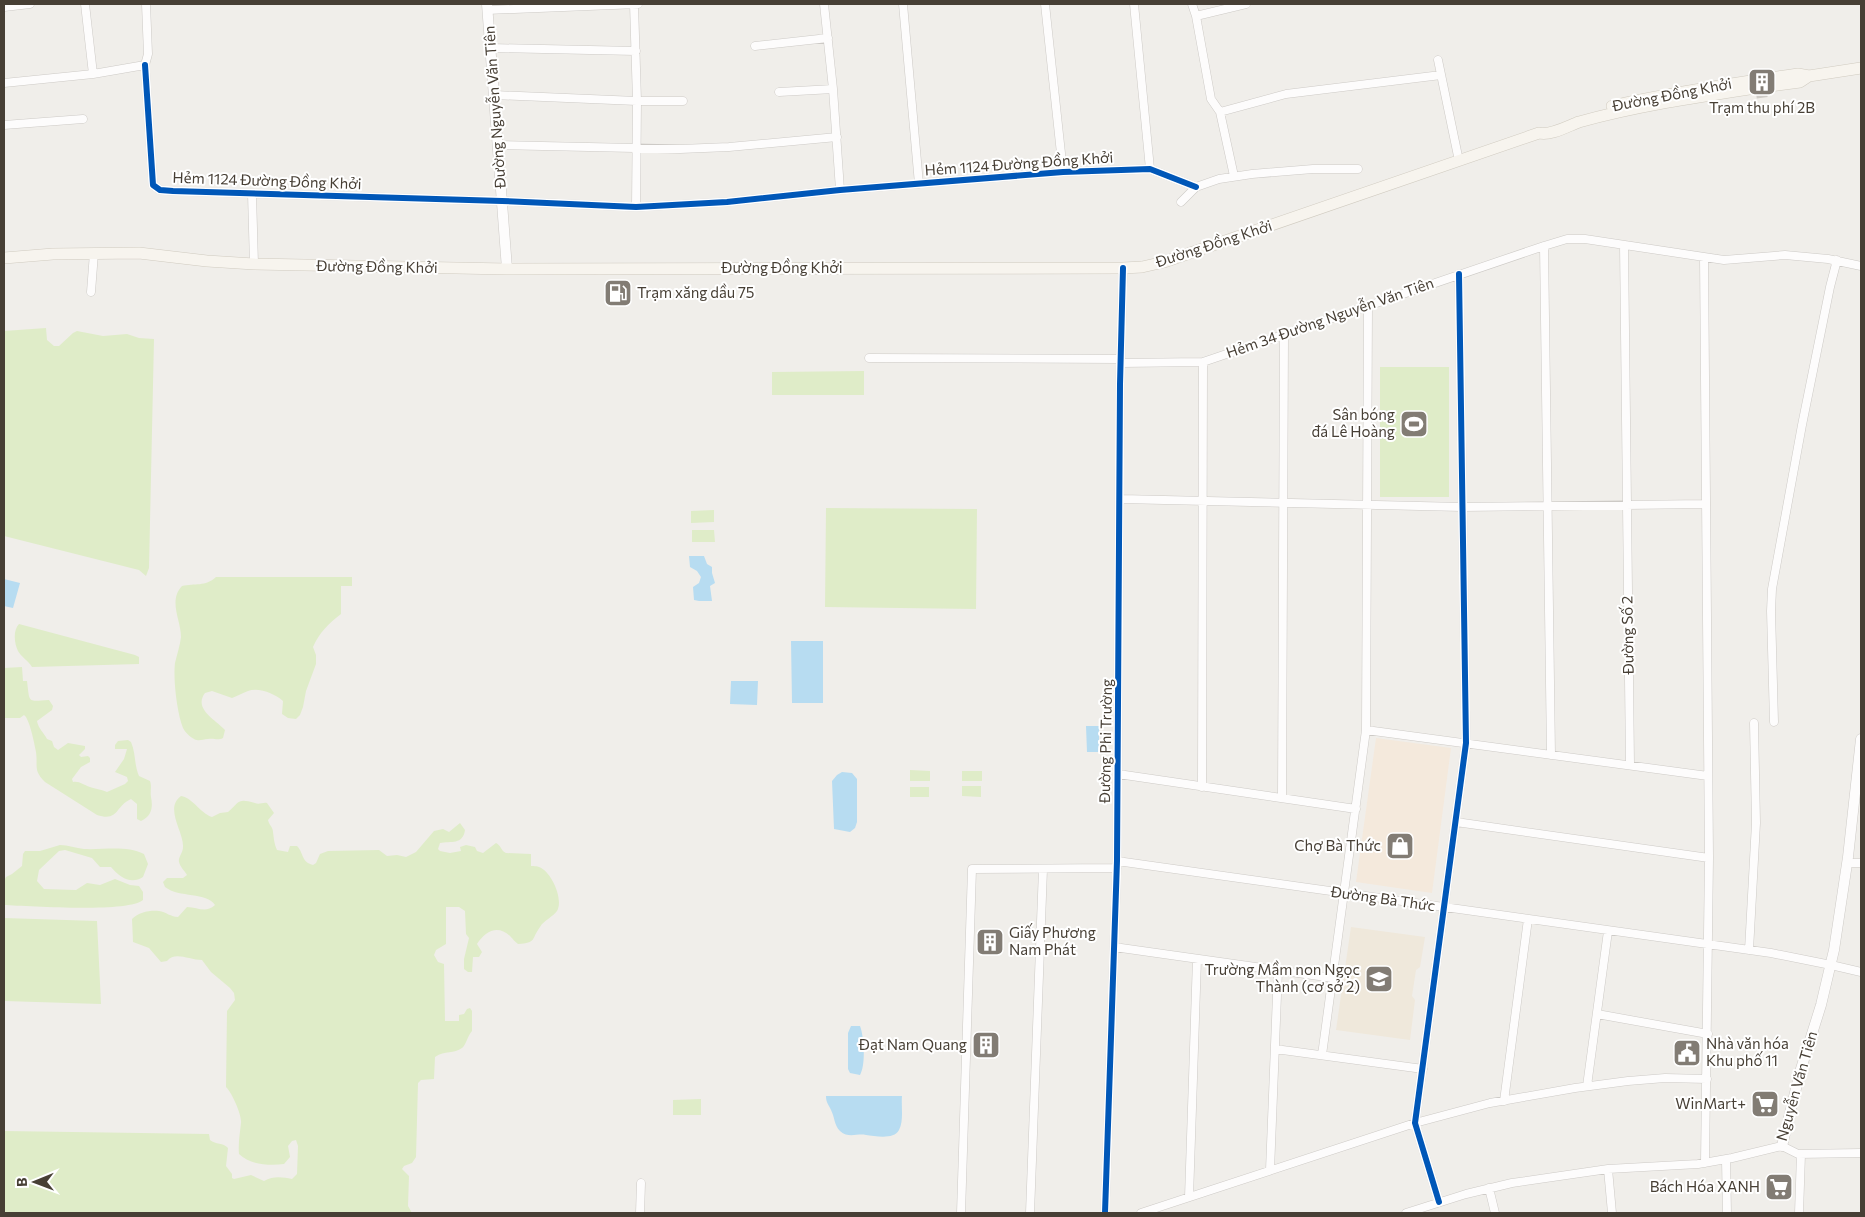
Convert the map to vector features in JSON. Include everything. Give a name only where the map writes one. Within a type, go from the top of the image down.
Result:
[{"type":"main road","name":"Đường Đồng Khởi","points":[[1539,133],[1543,127],[1585,113],[1667,94],[1798,74],[1809,76],[1861,68]]},
{"type":"main road","name":"Đường Đồng Khởi","points":[[1773,87],[1802,82],[1809,76]]},
{"type":"main road","name":"Đường Đồng Khởi","points":[[4,258],[94,253],[139,253],[254,264],[507,269],[1142,267],[1164,262],[1539,133],[1547,133],[1616,113],[1719,94],[1753,90]]},
{"type":"street","points":[[4,7],[30,4]]},
{"type":"street","points":[[86,4],[93,74]]},
{"type":"street","name":"Hẻm 1124 Đường Đồng Khởi","points":[[146,4],[148,54],[145,66],[154,185],[160,190],[636,207],[727,202],[840,190],[1063,172],[1150,169],[1196,187]]},
{"type":"street","points":[[634,4],[637,101],[636,207]]},
{"type":"street","points":[[487,7],[638,4]]},
{"type":"street","points":[[824,4],[833,89],[840,190]]},
{"type":"street","points":[[903,4],[919,184]]},
{"type":"street","points":[[1045,4],[1063,172]]},
{"type":"street","points":[[1134,4],[1150,169]]},
{"type":"street","points":[[1192,4],[1196,16],[1211,99],[1220,112],[1234,176]]},
{"type":"street","points":[[1196,16],[1246,4]]},
{"type":"street","name":"Đường Nguyễn Văn Tiên","points":[[487,7],[507,269]]},
{"type":"street","points":[[754,46],[828,38]]},
{"type":"street","points":[[490,48],[636,51]]},
{"type":"street","points":[[1438,60],[1459,161]]},
{"type":"street","points":[[4,83],[93,74],[145,66]]},
{"type":"street","points":[[1220,112],[1286,94],[1441,75]]},
{"type":"street","points":[[779,92],[833,89]]},
{"type":"street","points":[[494,95],[682,101]]},
{"type":"street","points":[[4,125],[83,119]]},
{"type":"street","points":[[498,145],[680,149],[730,147],[836,137]]},
{"type":"street","points":[[1181,202],[1196,187],[1234,176],[1313,169],[1358,169]]},
{"type":"street","points":[[252,194],[254,264]]},
{"type":"street","name":"Hẻm 34 Đường Nguyễn Văn Tiên","points":[[869,358],[1203,362],[1459,274],[1544,246],[1573,239],[1734,260],[1785,255],[1837,260],[1861,266]]},
{"type":"street","name":"Đường Số 2","points":[[1624,245],[1630,766]]},
{"type":"street","points":[[1544,246],[1551,755]]},
{"type":"street","points":[[91,292],[94,253]]},
{"type":"street","points":[[1704,257],[1709,858],[1705,1163]]},
{"type":"street","points":[[1774,722],[1772,589],[1802,425],[1837,260]]},
{"type":"street","name":"Đường Phi Trường","points":[[1105,1213],[1117,865],[1123,268]]},
{"type":"street","points":[[1438,1202],[1415,1123],[1466,743],[1459,274]]},
{"type":"street","points":[[1322,1055],[1366,730],[1368,305]]},
{"type":"street","points":[[1282,798],[1284,334]]},
{"type":"street","points":[[1202,787],[1203,362]]},
{"type":"street","points":[[1121,499],[1462,507],[1706,504]]},
{"type":"street","points":[[1749,950],[1756,823],[1754,723]]},
{"type":"street","points":[[1366,730],[1708,776]]},
{"type":"street","name":"Nguyễn Văn Tiên","points":[[1411,1212],[1438,1202],[1489,1188],[1532,1180],[1608,1170],[1705,1163],[1726,1160],[1782,1146],[1800,1072],[1831,965],[1840,919],[1861,739]]},
{"type":"street","points":[[1118,774],[1356,809]]},
{"type":"street","points":[[1456,822],[1709,858]]},
{"type":"street","points":[[1848,863],[1861,864]]},
{"type":"street","name":"Đường Bà Thức","points":[[960,1213],[972,869],[1043,869],[1117,865],[1345,893],[1749,950],[1861,972]]},
{"type":"street","points":[[1030,1213],[1043,869]]},
{"type":"street","points":[[1504,1101],[1528,919]]},
{"type":"street","points":[[1587,1086],[1608,930]]},
{"type":"street","points":[[1114,947],[1333,978]]},
{"type":"street","points":[[1189,1197],[1198,959]]},
{"type":"street","points":[[1270,1170],[1278,970]]},
{"type":"street","points":[[1597,1014],[1708,1034]]},
{"type":"street","points":[[1275,1049],[1423,1068]]},
{"type":"street","points":[[1141,1213],[1415,1123],[1504,1101],[1587,1086],[1653,1078],[1707,1079]]},
{"type":"street","points":[[1782,1146],[1794,1153],[1801,1154],[1861,1152]]},
{"type":"street","points":[[1799,1213],[1801,1154]]},
{"type":"street","points":[[1726,1160],[1727,1213]]},
{"type":"street","points":[[1608,1170],[1612,1213]]},
{"type":"street","points":[[640,1213],[641,1183]]},
{"type":"street","points":[[1489,1188],[1495,1213]]},
{"type":"shaded area","name":"Chợ Bà Thức","points":[[1376,738],[1451,748],[1432,893],[1356,882]]},
{"type":"shaded area","name":"Trường Mầm non Ngọc Thành (cơ sở 2)","points":[[1351,927],[1425,937],[1420,967],[1416,970],[1412,996],[1415,1000],[1410,1040],[1336,1030]]},
{"type":"green space","points":[[46,328],[47,340],[54,346],[59,346],[77,331],[103,336],[127,334],[139,338],[154,339],[149,568],[146,576],[139,570],[4,536],[4,331]]},
{"type":"green space","name":"Sân bóng đá Lê Hoàng","points":[[1380,367],[1449,367],[1449,497],[1380,497]]},
{"type":"green space","points":[[864,371],[864,395],[772,395],[772,372]]},
{"type":"green space","points":[[826,508],[977,509],[976,609],[825,607]]},
{"type":"green space","points":[[714,510],[714,522],[691,523],[691,511]]},
{"type":"green space","points":[[692,530],[714,530],[715,542],[692,542]]},
{"type":"green space","points":[[216,577],[352,577],[352,586],[341,586],[341,614],[318,637],[313,647],[316,655],[316,664],[306,691],[303,707],[296,719],[288,718],[282,714],[283,701],[267,692],[252,690],[232,698],[212,691],[205,693],[202,704],[207,714],[225,730],[223,738],[198,740],[191,737],[184,730],[177,705],[175,663],[181,637],[176,611],[176,598],[182,586],[208,582]]},
{"type":"green space","points":[[19,624],[135,655],[139,657],[139,664],[32,667],[19,653],[17,648],[15,633]]},
{"type":"green space","points":[[22,667],[23,681],[27,681],[31,700],[49,700],[53,706],[52,710],[37,721],[47,739],[52,741],[54,747],[58,750],[68,743],[85,746],[85,749],[79,755],[81,757],[88,756],[90,762],[81,767],[72,779],[73,782],[107,792],[125,784],[128,781],[127,777],[115,772],[124,759],[127,749],[115,749],[115,745],[118,741],[128,740],[131,742],[139,776],[151,783],[152,808],[150,814],[145,819],[141,821],[137,819],[137,804],[131,799],[113,815],[104,817],[97,815],[41,778],[37,771],[36,752],[31,729],[26,717],[24,715],[20,718],[4,718],[4,668]]},
{"type":"green space","points":[[910,770],[930,771],[930,781],[910,781]]},
{"type":"green space","points":[[962,771],[982,771],[982,781],[962,781]]},
{"type":"green space","points":[[962,786],[981,786],[981,797],[962,796]]},
{"type":"green space","points":[[910,787],[929,787],[929,797],[910,797]]},
{"type":"green space","points":[[181,796],[212,817],[228,812],[240,801],[258,804],[267,803],[274,813],[268,820],[273,830],[277,850],[288,852],[290,846],[297,846],[306,862],[313,865],[320,854],[328,851],[379,850],[387,856],[397,855],[406,857],[416,852],[434,831],[443,829],[449,832],[460,823],[465,830],[462,838],[456,841],[440,843],[438,849],[440,851],[450,853],[461,851],[460,847],[466,845],[475,847],[477,851],[483,853],[496,843],[506,853],[531,854],[531,866],[544,870],[552,880],[558,893],[559,906],[557,911],[537,931],[533,940],[528,943],[518,944],[500,930],[488,933],[477,944],[482,952],[479,957],[473,957],[472,972],[464,969],[464,959],[469,938],[466,934],[465,911],[459,907],[446,907],[446,944],[436,950],[434,955],[438,962],[444,964],[445,1021],[459,1021],[459,1015],[464,1014],[470,1008],[472,1011],[472,1031],[462,1048],[442,1053],[435,1057],[434,1079],[421,1080],[418,1083],[416,1157],[412,1163],[404,1166],[402,1169],[409,1176],[408,1206],[412,1213],[4,1213],[4,1131],[209,1134],[210,1140],[228,1148],[226,1166],[234,1179],[251,1175],[264,1181],[278,1177],[292,1179],[297,1174],[298,1146],[296,1140],[292,1141],[288,1146],[290,1157],[284,1164],[254,1163],[239,1154],[241,1119],[236,1104],[226,1087],[227,1011],[235,1000],[234,993],[211,972],[202,960],[178,956],[161,962],[149,948],[133,942],[132,919],[141,913],[159,911],[178,917],[187,907],[205,910],[215,905],[206,898],[171,890],[165,887],[163,882],[167,878],[183,878],[187,875],[179,862],[183,841],[174,813],[176,801]]},
{"type":"green space","points":[[60,845],[84,849],[115,848],[137,851],[144,854],[148,864],[143,877],[130,880],[121,877],[111,867],[100,867],[92,858],[65,850],[59,851],[39,870],[37,881],[44,889],[76,890],[87,883],[100,885],[115,879],[130,885],[139,886],[143,892],[143,900],[134,904],[99,908],[4,905],[4,881],[6,877],[22,866],[25,851],[40,851]]},
{"type":"green space","points":[[4,918],[97,921],[101,1004],[4,1001]]},
{"type":"green space","points":[[701,1099],[701,1115],[673,1115],[673,1100]]},
{"type":"water","points":[[689,556],[704,556],[707,564],[712,567],[715,583],[710,586],[712,601],[694,600],[693,587],[699,583],[701,577],[697,571],[690,567]]},
{"type":"water","points":[[4,579],[20,583],[13,608],[4,606]]},
{"type":"water","points":[[791,641],[823,641],[823,703],[792,703]]},
{"type":"water","points":[[731,681],[758,681],[757,705],[730,704]]},
{"type":"water","points":[[1086,726],[1099,726],[1099,752],[1087,752]]},
{"type":"water","points":[[842,772],[852,773],[857,779],[857,822],[855,828],[850,832],[834,829],[832,781]]},
{"type":"water","points":[[851,1026],[860,1026],[863,1036],[864,1058],[860,1075],[850,1073],[848,1069],[848,1033]]},
{"type":"water","points":[[826,1096],[902,1096],[901,1126],[897,1133],[884,1137],[847,1135],[840,1131],[837,1126]]},
{"type":"tunnel","points":[[1756,93],[1770,91]]},
{"type":"cycle path","points":[[145,65],[153,185],[160,190],[636,207],[727,202],[840,190],[1063,172],[1150,169],[1196,187]]},
{"type":"cycle path","points":[[1105,1213],[1117,861],[1120,384],[1123,268]]},
{"type":"cycle path","points":[[1439,1202],[1415,1123],[1466,743],[1459,274]]},
{"type":"place","name":"Trạm thu phí 2B","points":[[1762,82]]},
{"type":"place","name":"Trạm xăng dầu 75","points":[[618,293]]},
{"type":"place","name":"Sân bóng đá Lê Hoàng","points":[[1414,424]]},
{"type":"place","name":"Chợ Bà Thức","points":[[1400,846]]},
{"type":"place","name":"Giấy Phương Nam Phát","points":[[990,942]]},
{"type":"place","name":"Trường Mầm non Ngọc Thành (cơ sở 2)","points":[[1379,979]]},
{"type":"place","name":"Đạt Nam Quang","points":[[986,1045]]},
{"type":"place","name":"Nhà văn hóa Khu phố 11","points":[[1687,1053]]},
{"type":"place","name":"WinMart+","points":[[1765,1104]]},
{"type":"place","name":"Bách Hóa XANH","points":[[1779,1187]]}]
